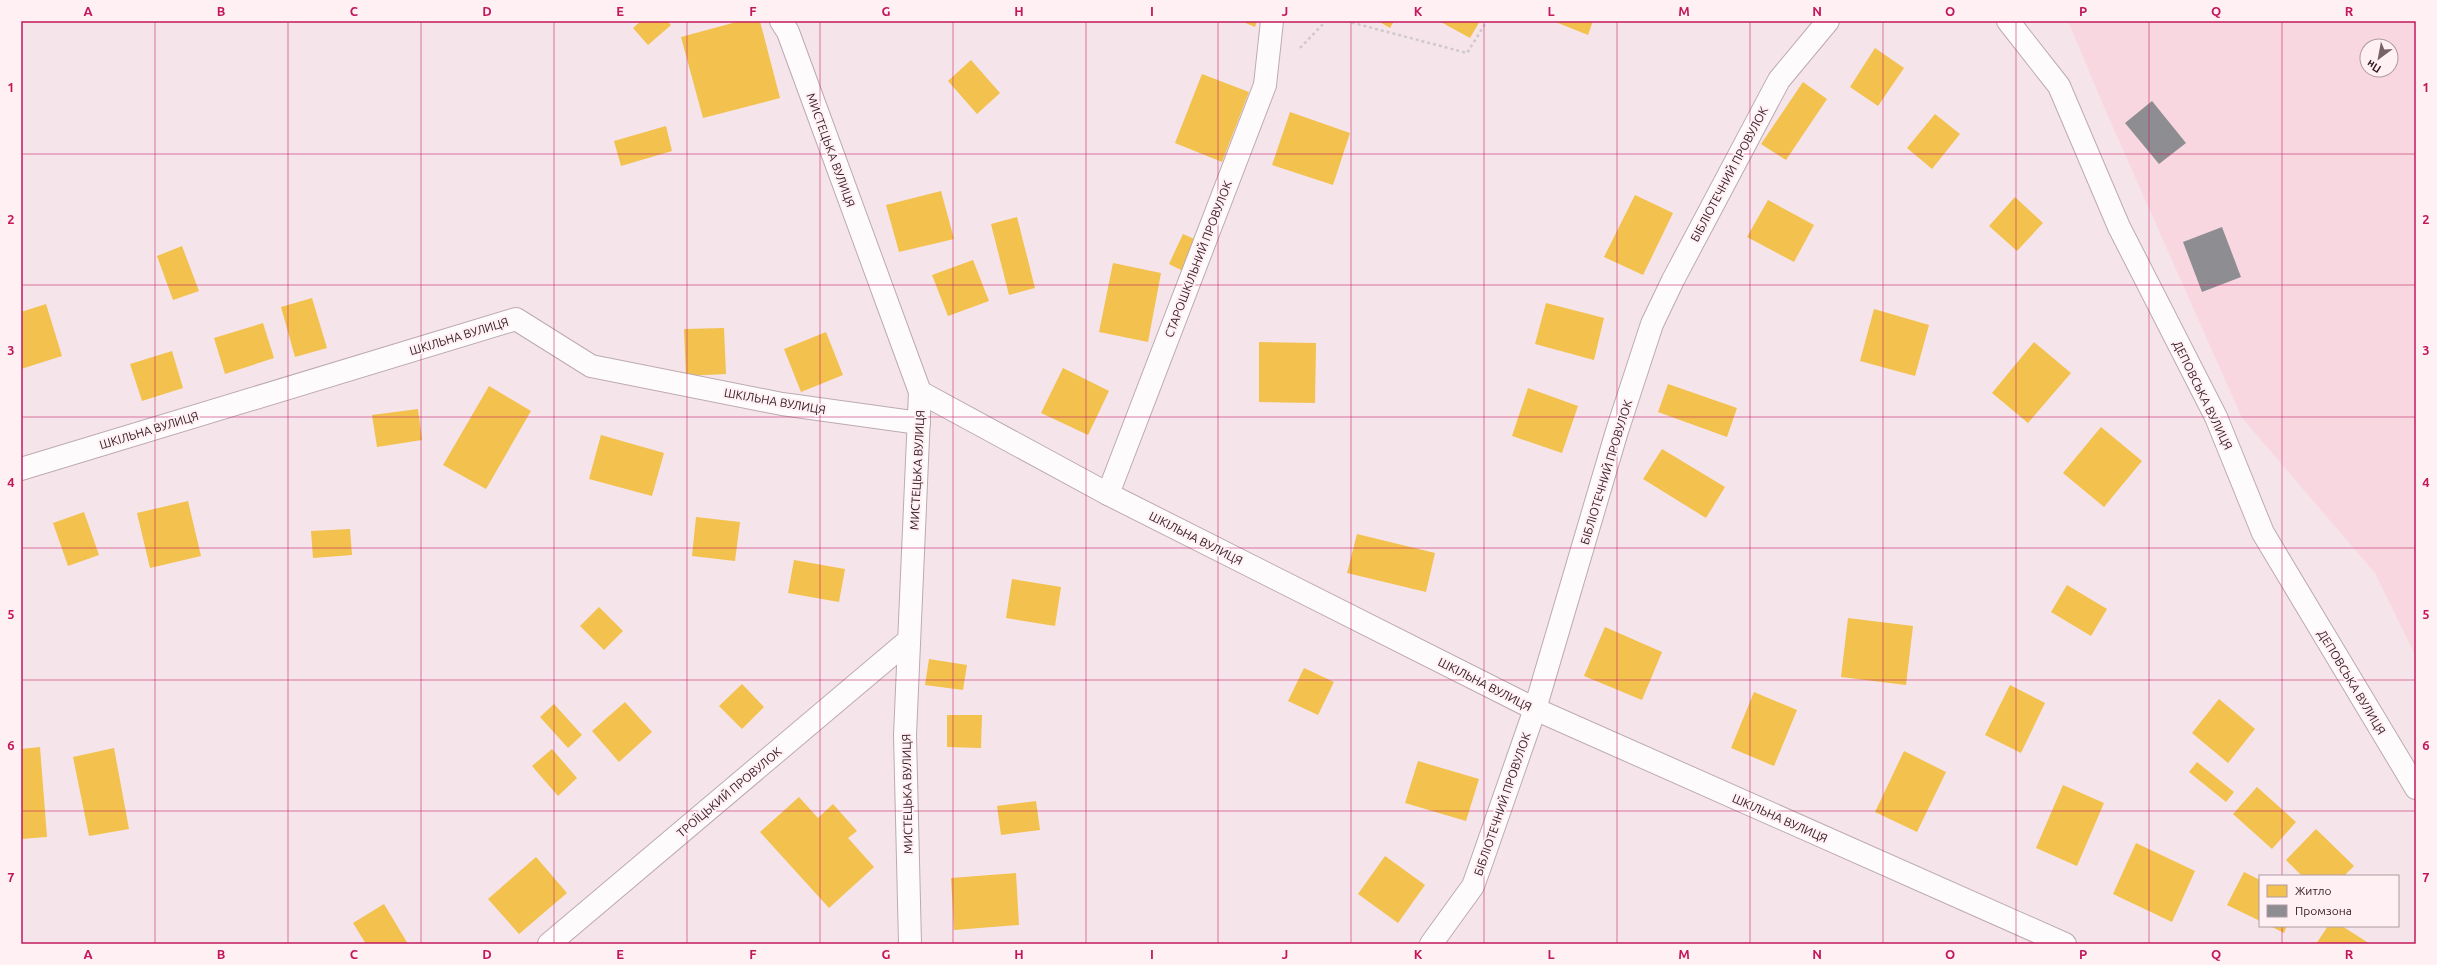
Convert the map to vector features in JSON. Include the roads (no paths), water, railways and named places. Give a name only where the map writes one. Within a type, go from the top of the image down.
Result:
[{"type":"street","name":"МИСТЕЦЬКА ВУЛИЦЯ","points":[[781,21],[788,32],[920,392],[905,735],[910,944]]},
{"type":"street","name":"СТАРОШКІЛЬНИЙ ПРОВУЛОК","points":[[1108,494],[1265,85],[1272,21]]},
{"type":"street","name":"БІБЛІОТЕЧНИЙ ПРОВУЛОК","points":[[1431,944],[1473,886],[1535,709],[1617,431],[1652,324],[1673,280],[1779,80],[1828,21]]},
{"type":"street","name":"ДЕПОВСЬКА ВУЛИЦЯ","points":[[2008,21],[2059,86],[2119,227],[2216,417],[2264,533],[2416,788]]},
{"type":"street","name":"ШКІЛЬНА ВУЛИЦЯ","points":[[21,469],[516,319],[591,366],[782,404],[919,423]]},
{"type":"street","name":"ШКІЛЬНА ВУЛИЦЯ","points":[[920,392],[1108,494],[1535,709],[2065,944]]},
{"type":"street","name":"ТРОЇЦЬКИЙ ПРОВУЛОК","points":[[549,944],[909,640]]}]
